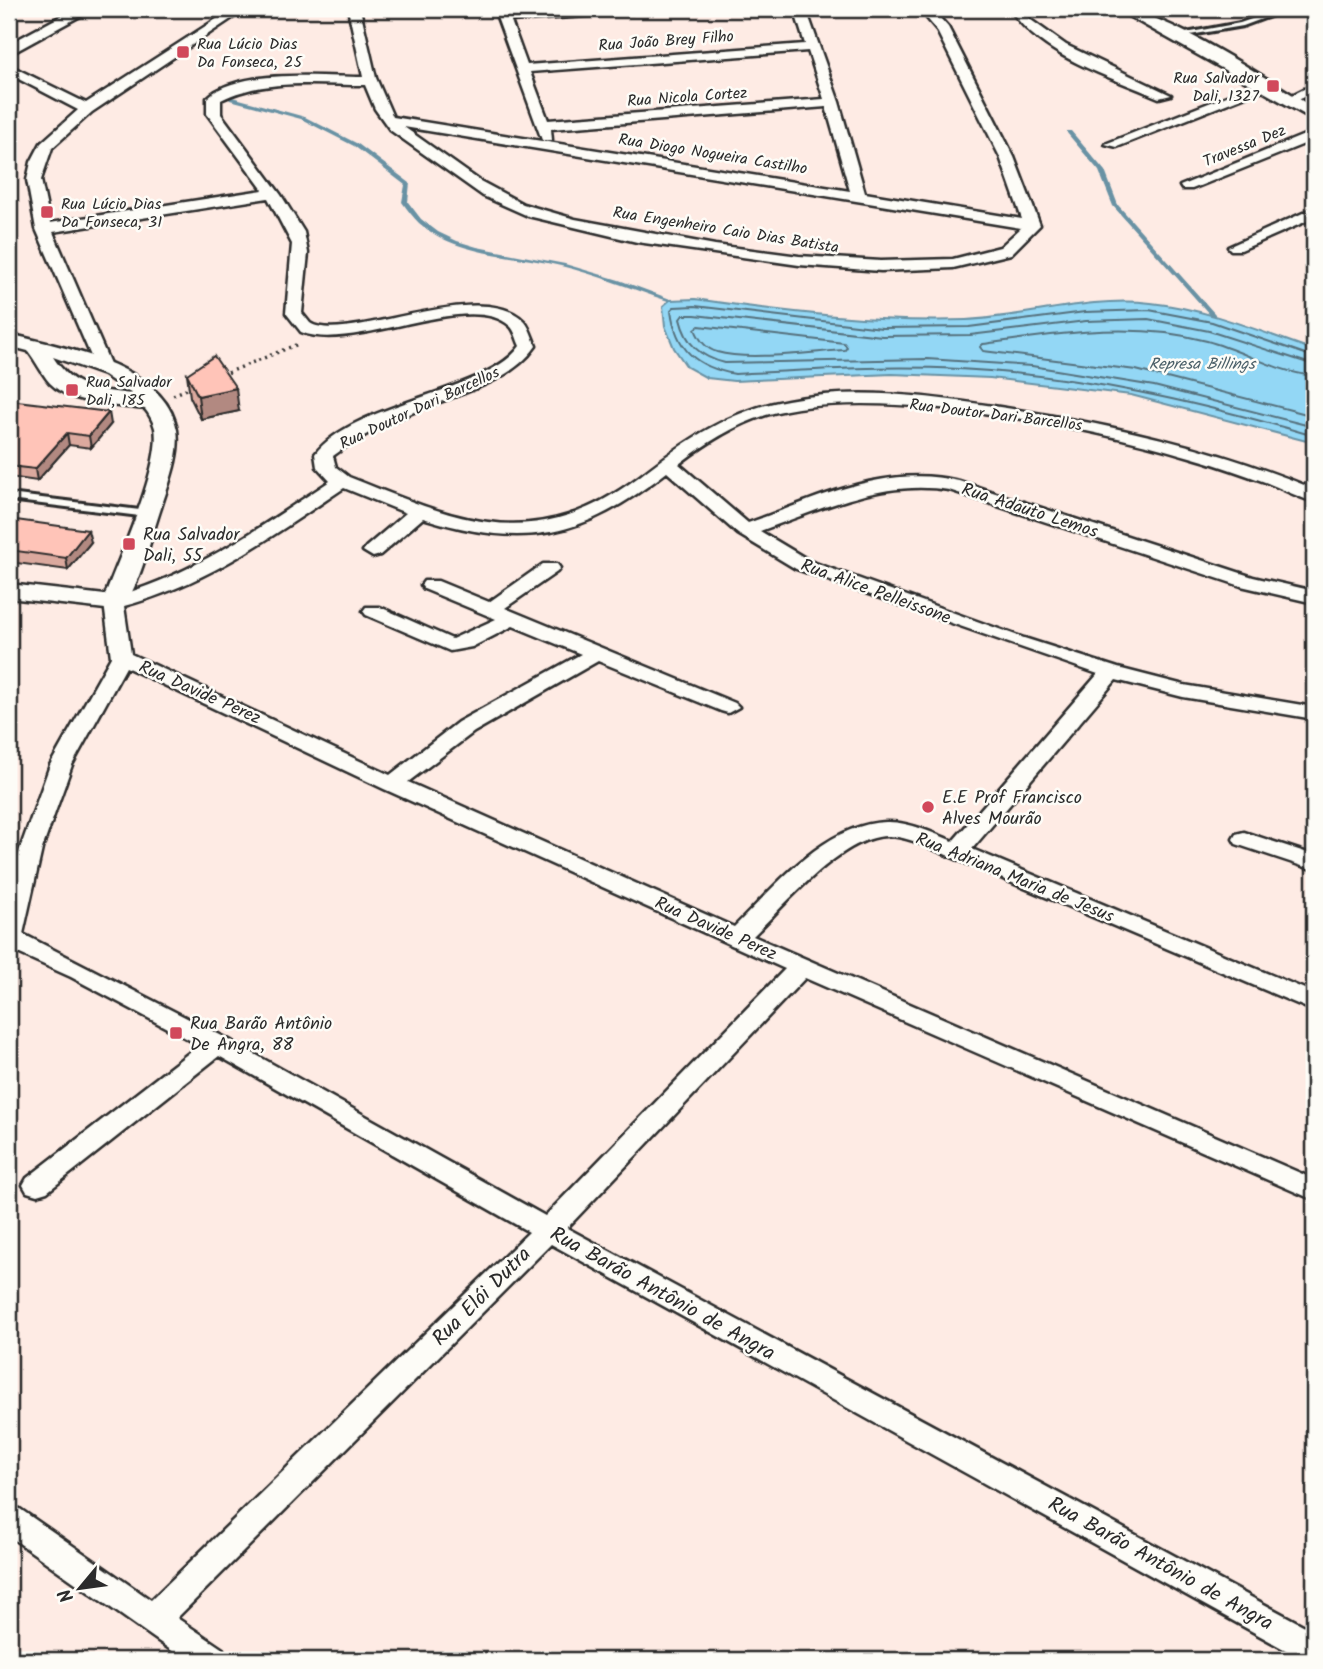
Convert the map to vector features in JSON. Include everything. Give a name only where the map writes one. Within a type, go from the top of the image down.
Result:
[{"type":"street","points":[[9,50],[85,9]]},
{"type":"street","points":[[88,392],[112,386],[44,229],[34,180],[38,162],[46,146],[87,109],[240,9]]},
{"type":"street","name":"Rua Engenheiro Caio Dias Batista","points":[[354,9],[362,52],[373,81],[376,99],[388,120],[473,184],[503,202],[565,221],[721,250],[834,265],[919,268],[967,263],[996,256],[1014,247],[1030,232],[1032,225]]},
{"type":"street","points":[[549,144],[502,13],[633,9]]},
{"type":"street","points":[[800,9],[832,102],[858,194]]},
{"type":"street","points":[[925,9],[942,27],[1001,145],[1027,206],[1032,225]]},
{"type":"street","points":[[1016,9],[1022,19],[1057,44],[1164,95]]},
{"type":"street","points":[[1124,9],[1267,85],[1314,115]]},
{"type":"street","name":"Rua João Brey Filho","points":[[523,69],[812,47]]},
{"type":"street","points":[[9,69],[53,94],[87,109]]},
{"type":"street","points":[[328,332],[308,329],[294,313],[294,290],[301,258],[300,241],[288,217],[214,114],[214,98],[240,88],[265,84],[373,81]]},
{"type":"street","points":[[1112,144],[1267,85]]},
{"type":"street","points":[[1291,99],[1314,88]]},
{"type":"street","points":[[53,94],[106,96]]},
{"type":"street","name":"Rua Nicola Cortez","points":[[544,125],[832,102]]},
{"type":"street","name":"Rua Diogo Nogueira Castilho","points":[[388,120],[858,194],[1032,225]]},
{"type":"street","name":"Travessa Dez","points":[[1188,186],[1314,135]]},
{"type":"street","points":[[44,229],[270,193]]},
{"type":"street","points":[[1236,247],[1314,212]]},
{"type":"street","name":"Rua Doutor Dari Barcellos","points":[[328,332],[402,318],[477,311],[500,315],[517,324],[527,335],[528,346],[519,359],[499,371],[369,426],[336,444],[324,454],[324,464],[328,471],[342,481],[421,510],[495,530],[518,533],[545,531],[603,510],[725,424],[763,411],[832,400],[935,404],[1083,424],[1187,449],[1314,496]]},
{"type":"street","points":[[9,340],[103,368],[152,403],[166,428],[167,442],[148,514],[114,603],[121,657],[61,765],[32,849],[10,940]]},
{"type":"street","points":[[37,349],[66,386],[152,403]]},
{"type":"street","points":[[54,374],[103,368]]},
{"type":"street","name":"Rua Alice Pelleissone","points":[[667,463],[745,530],[803,565],[1004,638],[1111,672]]},
{"type":"street","name":"Rua Adauto Lemos","points":[[745,530],[872,485],[921,480],[952,485],[989,496],[1248,582],[1314,597]]},
{"type":"street","points":[[9,591],[114,603],[145,596],[172,585],[249,541],[342,481]]},
{"type":"street","points":[[373,551],[421,510]]},
{"type":"street","points":[[491,609],[550,568]]},
{"type":"street","points":[[431,585],[728,707]]},
{"type":"street","points":[[373,611],[450,645],[465,643],[513,618]]},
{"type":"street","points":[[392,784],[466,727],[597,653]]},
{"type":"street","name":"Rua Davide Perez","points":[[121,657],[220,700],[392,784],[802,967],[1314,1190]]},
{"type":"street","points":[[957,851],[1111,672],[1183,691],[1314,713]]},
{"type":"street","name":"Rua Adriana Maria de Jesus","points":[[738,937],[836,846],[862,832],[885,829],[914,834],[957,851],[1314,1003]]},
{"type":"street","points":[[1244,839],[1314,863]]},
{"type":"street","name":"Rua Barão Antônio de Angra","points":[[10,940],[216,1045],[548,1230],[1164,1563],[1314,1648]]},
{"type":"street","name":"Rua Elói Dutra","points":[[155,1619],[548,1230],[802,967]]},
{"type":"street","points":[[37,1185],[216,1045]]},
{"type":"street","points":[[9,1519],[211,1660]]},
{"type":"lane","points":[[1178,36],[1241,25],[1286,9]]},
{"type":"lane","points":[[9,497],[148,514]]},
{"type":"path","points":[[215,378],[328,332]]},
{"type":"path","points":[[152,403],[203,383]]},
{"type":"water","name":"Represa Billings","points":[[695,299],[796,312],[898,320],[989,318],[1105,302],[1151,303],[1193,310],[1314,350],[1314,443],[1131,395],[990,378],[892,374],[734,381],[707,378],[687,367],[674,348],[665,326],[663,306],[670,300]]},
{"type":"building","points":[[214,356],[236,388],[198,396],[187,374]]},
{"type":"building","points":[[9,400],[109,412],[89,436],[67,433],[35,469],[9,466]]},
{"type":"building","points":[[9,519],[88,530],[66,558],[9,550]]},
{"type":"waterway","points":[[232,99],[303,118],[356,145],[408,184],[405,202],[419,220],[436,233],[455,242],[563,265],[670,300]]},
{"type":"waterway","points":[[1069,132],[1102,171],[1115,205],[1213,315]]},
{"type":"place","name":"Rua Lúcio Dias Da Fonseca, 25","points":[[183,52]]},
{"type":"place","name":"Rua Salvador Dali, 1327","points":[[1273,86]]},
{"type":"place","name":"Rua Lúcio Dias Da Fonseca, 31","points":[[47,212]]},
{"type":"place","name":"Rua Salvador Dali, 185","points":[[72,390]]},
{"type":"place","name":"Rua Salvador Dali, 55","points":[[129,544]]},
{"type":"place","name":"E.E Prof Francisco Alves Mourão","points":[[928,807]]},
{"type":"place","name":"Rua Barão Antônio De Angra, 88","points":[[176,1033]]}]
